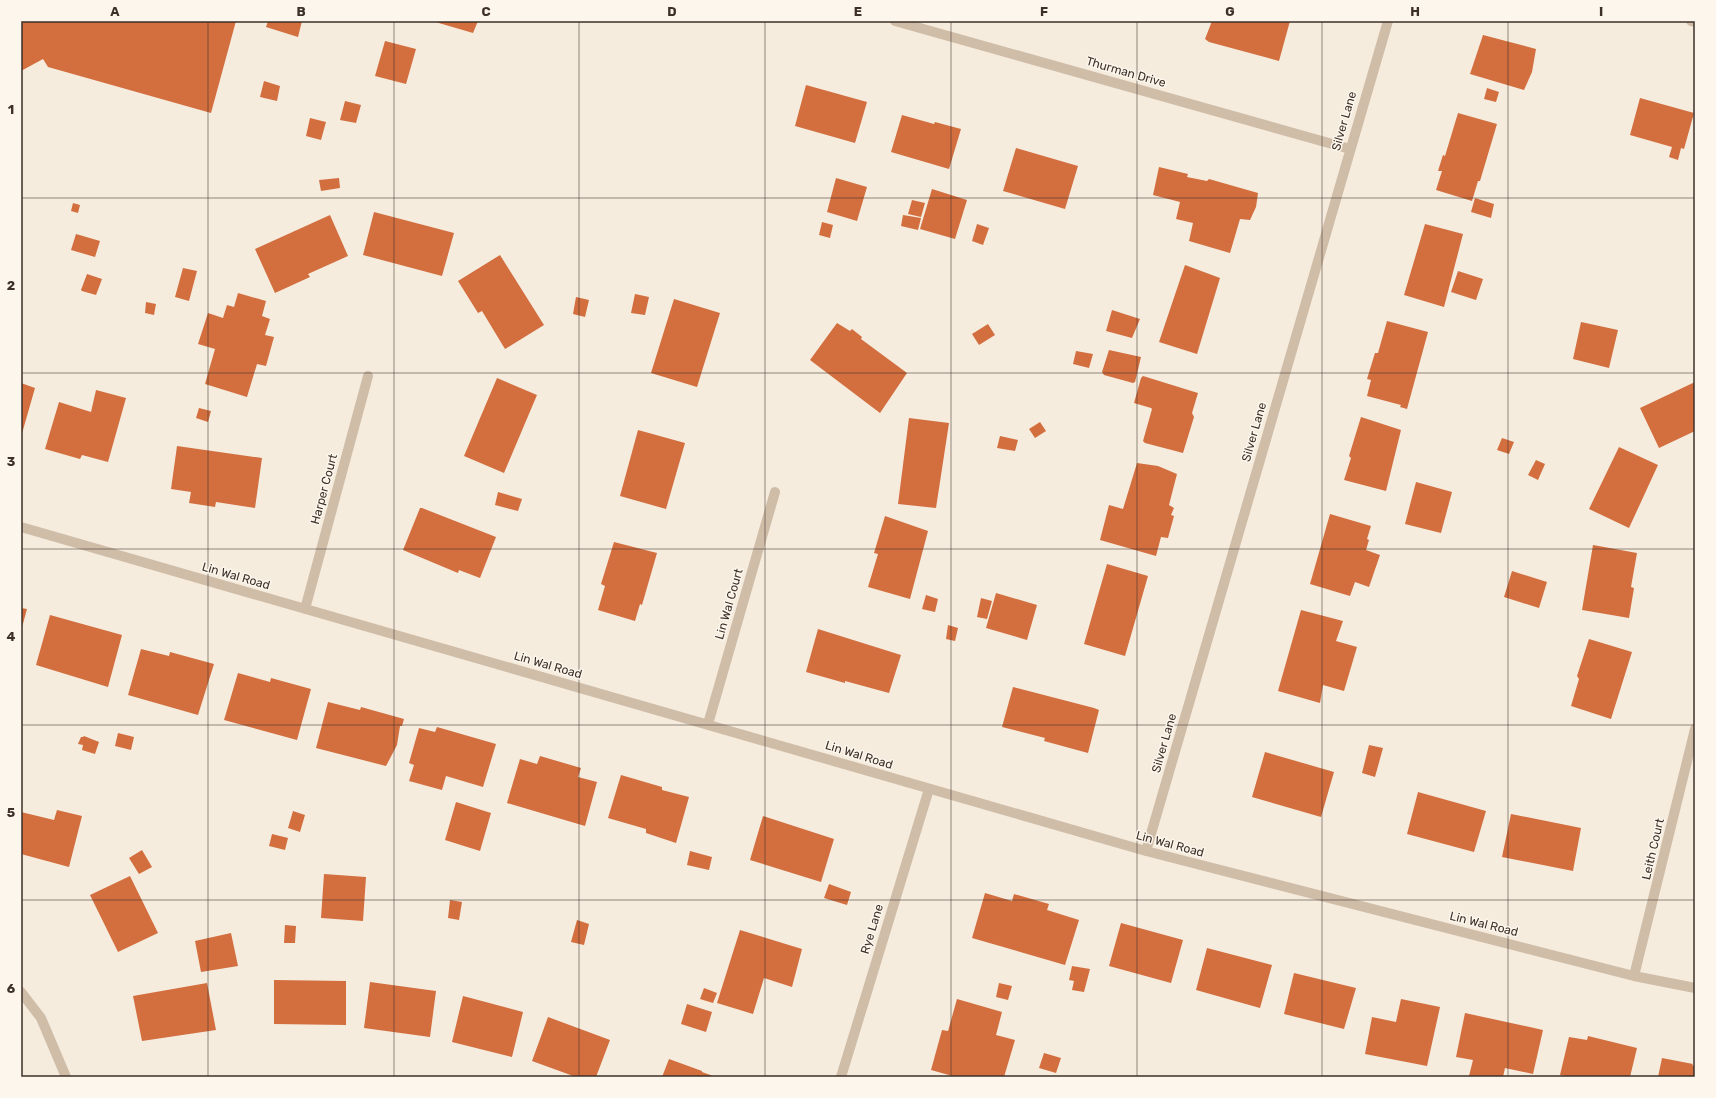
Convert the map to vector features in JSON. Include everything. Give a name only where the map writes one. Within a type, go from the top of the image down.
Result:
[{"type":"street","name":"Thurman Drive","points":[[895,21],[1350,149]]},
{"type":"street","name":"Silver Lane","points":[[1146,851],[1388,21]]},
{"type":"street","points":[[1691,21],[1695,22]]},
{"type":"street","name":"Harper Court","points":[[305,609],[368,376]]},
{"type":"street","name":"Lin Wal Court","points":[[708,724],[775,492]]},
{"type":"street","name":"Lin Wal Road","points":[[21,527],[1146,851],[1634,976],[1695,988]]},
{"type":"street","name":"Leith Court","points":[[1634,976],[1695,729]]},
{"type":"street","name":"Rye Lane","points":[[841,1077],[929,789]]},
{"type":"street","points":[[21,992],[41,1018],[66,1077]]},
{"type":"building","points":[[21,21],[236,21],[211,113],[48,67],[43,59],[21,71]]},
{"type":"building","points":[[268,21],[302,21],[298,37],[266,27]]},
{"type":"building","points":[[432,21],[478,21],[473,33]]},
{"type":"building","points":[[1212,21],[1290,21],[1279,61],[1209,42],[1205,39]]},
{"type":"building","points":[[1483,35],[1536,49],[1532,72],[1524,90],[1470,74]]},
{"type":"building","points":[[385,41],[416,49],[406,84],[375,76]]},
{"type":"building","points":[[264,81],[280,86],[277,101],[260,97]]},
{"type":"building","points":[[806,85],[867,102],[855,143],[795,126]]},
{"type":"building","points":[[1487,88],[1499,92],[1496,102],[1484,99]]},
{"type":"building","points":[[1640,98],[1694,113],[1684,149],[1681,148],[1678,160],[1669,157],[1672,147],[1630,135]]},
{"type":"building","points":[[345,101],[361,105],[356,123],[340,120]]},
{"type":"building","points":[[1458,113],[1497,124],[1480,181],[1478,181],[1472,201],[1436,190],[1442,171],[1438,171],[1443,155],[1445,156]]},
{"type":"building","points":[[902,115],[934,124],[935,122],[961,129],[949,169],[891,152]]},
{"type":"building","points":[[310,118],[326,122],[321,140],[306,136]]},
{"type":"building","points":[[1016,148],[1078,166],[1065,209],[1003,191]]},
{"type":"building","points":[[1159,167],[1188,174],[1187,177],[1207,181],[1209,179],[1258,193],[1256,207],[1250,220],[1240,219],[1230,253],[1189,241],[1193,223],[1176,219],[1180,202],[1153,195]]},
{"type":"building","points":[[339,178],[340,188],[321,191],[319,180]]},
{"type":"building","points":[[836,178],[867,187],[857,221],[827,212]]},
{"type":"building","points":[[932,189],[967,200],[955,239],[920,229]]},
{"type":"building","points":[[1475,198],[1494,204],[1491,218],[1471,212]]},
{"type":"building","points":[[912,200],[925,203],[921,217],[908,214]]},
{"type":"building","points":[[73,203],[80,205],[78,213],[71,211]]},
{"type":"building","points":[[374,212],[454,233],[442,276],[363,255]]},
{"type":"building","points":[[330,215],[348,256],[308,274],[310,277],[275,293],[255,249]]},
{"type":"building","points":[[903,215],[921,218],[918,230],[901,226]]},
{"type":"building","points":[[822,222],[833,225],[830,238],[819,235]]},
{"type":"building","points":[[977,224],[989,228],[983,245],[972,241]]},
{"type":"building","points":[[1425,224],[1463,234],[1444,307],[1404,295]]},
{"type":"building","points":[[76,234],[100,241],[95,257],[71,250]]},
{"type":"building","points":[[500,255],[544,325],[505,349],[482,311],[478,313],[458,281]]},
{"type":"building","points":[[1185,265],[1220,278],[1197,354],[1159,342]]},
{"type":"building","points":[[183,268],[197,271],[189,301],[175,297]]},
{"type":"building","points":[[1458,271],[1483,279],[1476,300],[1451,292]]},
{"type":"building","points":[[87,274],[102,279],[96,295],[81,290]]},
{"type":"building","points":[[238,293],[266,301],[262,316],[270,319],[265,335],[274,337],[266,366],[257,364],[247,397],[205,384],[215,349],[198,344],[208,313],[223,318],[227,305],[234,307]]},
{"type":"building","points":[[635,294],[649,297],[645,315],[631,313]]},
{"type":"building","points":[[576,297],[589,300],[585,317],[573,314]]},
{"type":"building","points":[[674,299],[720,313],[697,387],[651,373]]},
{"type":"building","points":[[146,302],[156,304],[154,315],[145,313]]},
{"type":"building","points":[[1112,310],[1140,319],[1132,338],[1106,331]]},
{"type":"building","points":[[1387,321],[1428,332],[1407,409],[1400,407],[1401,405],[1367,396],[1371,380],[1367,379],[1375,353],[1378,353]]},
{"type":"building","points":[[1581,322],[1618,330],[1609,368],[1573,359]]},
{"type":"building","points":[[837,323],[850,331],[852,329],[862,337],[861,339],[907,373],[880,413],[810,360]]},
{"type":"building","points":[[988,324],[995,335],[979,345],[972,334]]},
{"type":"building","points":[[1109,350],[1141,357],[1135,382],[1133,383],[1104,375],[1102,372]]},
{"type":"building","points":[[1076,351],[1093,354],[1089,368],[1073,364]]},
{"type":"building","points":[[1143,376],[1198,393],[1192,413],[1194,417],[1183,453],[1145,443],[1143,441],[1152,409],[1134,403],[1141,378]]},
{"type":"building","points":[[497,378],[537,395],[504,473],[464,456]]},
{"type":"building","points":[[1695,382],[1695,431],[1659,448],[1640,408]]},
{"type":"building","points":[[21,383],[35,388],[21,437]]},
{"type":"building","points":[[96,390],[126,398],[108,462],[82,455],[80,459],[45,449],[59,402],[91,412]]},
{"type":"building","points":[[199,408],[211,411],[208,422],[196,418]]},
{"type":"building","points":[[1361,417],[1401,430],[1386,491],[1344,480],[1351,458],[1349,456]]},
{"type":"building","points":[[909,418],[949,423],[936,508],[898,504]]},
{"type":"building","points":[[1040,422],[1046,431],[1035,438],[1029,429]]},
{"type":"building","points":[[638,430],[685,443],[666,509],[620,496]]},
{"type":"building","points":[[1000,436],[1018,440],[1015,451],[997,448]]},
{"type":"building","points":[[1502,438],[1514,442],[1509,454],[1497,450]]},
{"type":"building","points":[[177,446],[262,458],[255,508],[216,502],[215,507],[189,503],[191,492],[171,489]]},
{"type":"building","points":[[1619,447],[1658,465],[1629,528],[1589,509]]},
{"type":"building","points":[[1536,460],[1545,464],[1538,480],[1528,475]]},
{"type":"building","points":[[1137,463],[1158,466],[1177,474],[1169,505],[1174,508],[1171,515],[1174,516],[1168,538],[1161,537],[1156,556],[1100,540],[1109,505],[1123,509]]},
{"type":"building","points":[[1416,482],[1452,492],[1441,533],[1405,524]]},
{"type":"building","points":[[498,492],[522,499],[518,511],[495,505]]},
{"type":"building","points":[[420,508],[496,537],[480,578],[459,570],[458,573],[403,550]]},
{"type":"building","points":[[1330,514],[1371,526],[1367,539],[1369,540],[1366,550],[1380,555],[1369,587],[1355,582],[1350,596],[1310,584]]},
{"type":"building","points":[[885,516],[928,531],[910,599],[868,587],[878,554],[874,553]]},
{"type":"building","points":[[614,542],[657,553],[642,605],[640,604],[635,621],[598,610],[605,586],[601,584]]},
{"type":"building","points":[[1593,545],[1637,553],[1631,587],[1634,588],[1629,618],[1582,610]]},
{"type":"building","points":[[1107,564],[1148,576],[1125,656],[1084,644]]},
{"type":"building","points":[[1512,571],[1547,582],[1539,608],[1504,597]]},
{"type":"building","points":[[996,593],[1037,605],[1027,640],[986,628]]},
{"type":"building","points":[[926,595],[938,599],[935,612],[922,609]]},
{"type":"building","points":[[981,598],[992,601],[987,619],[977,617]]},
{"type":"building","points":[[21,608],[27,609],[21,631]]},
{"type":"building","points":[[1301,610],[1343,621],[1336,641],[1357,647],[1344,691],[1323,685],[1320,703],[1278,691]]},
{"type":"building","points":[[50,615],[122,635],[108,687],[36,665]]},
{"type":"building","points":[[948,625],[958,628],[955,641],[946,639]]},
{"type":"building","points":[[818,629],[901,655],[889,693],[806,672]]},
{"type":"building","points":[[1589,639],[1632,652],[1611,719],[1571,706],[1579,679],[1577,676]]},
{"type":"building","points":[[141,649],[169,656],[170,652],[214,664],[198,715],[128,695]]},
{"type":"building","points":[[238,673],[270,682],[271,678],[311,689],[297,740],[224,720]]},
{"type":"building","points":[[1013,687],[1099,710],[1088,753],[1044,741],[1045,738],[1002,727]]},
{"type":"building","points":[[328,702],[360,710],[361,707],[404,719],[402,726],[400,726],[397,745],[386,766],[316,748]]},
{"type":"building","points":[[437,727],[496,744],[483,787],[446,776],[442,790],[409,781],[414,765],[409,763],[419,728],[435,732]]},
{"type":"building","points":[[118,733],[134,737],[131,750],[115,746]]},
{"type":"building","points":[[84,736],[99,742],[95,754],[82,750],[83,745],[78,744],[81,737]]},
{"type":"building","points":[[1369,745],[1383,748],[1375,777],[1362,773]]},
{"type":"building","points":[[1265,752],[1334,772],[1321,817],[1252,797]]},
{"type":"building","points":[[540,756],[581,768],[578,777],[597,782],[585,826],[507,803],[520,759],[537,764]]},
{"type":"building","points":[[621,775],[662,787],[662,790],[689,797],[676,843],[646,833],[646,829],[608,818]]},
{"type":"building","points":[[1418,792],[1486,811],[1474,852],[1407,834]]},
{"type":"building","points":[[456,802],[491,813],[480,851],[445,840]]},
{"type":"building","points":[[57,810],[82,816],[69,867],[21,854],[21,812],[54,820]]},
{"type":"building","points":[[293,811],[305,815],[300,832],[288,828]]},
{"type":"building","points":[[1511,814],[1581,828],[1573,871],[1502,857]]},
{"type":"building","points":[[763,816],[834,839],[821,882],[750,860]]},
{"type":"building","points":[[272,834],[288,838],[285,850],[269,846]]},
{"type":"building","points":[[142,850],[152,867],[139,874],[129,858]]},
{"type":"building","points":[[690,851],[712,857],[709,870],[687,865]]},
{"type":"building","points":[[324,874],[366,877],[363,921],[321,918]]},
{"type":"building","points":[[130,876],[158,933],[118,952],[90,895]]},
{"type":"building","points":[[829,884],[851,892],[847,905],[824,898]]},
{"type":"building","points":[[985,893],[1012,901],[1014,894],[1049,904],[1047,910],[1079,920],[1065,965],[972,938]]},
{"type":"building","points":[[450,900],[462,902],[459,920],[448,918]]},
{"type":"building","points":[[577,920],[589,924],[584,945],[571,942]]},
{"type":"building","points":[[1121,923],[1183,940],[1171,983],[1109,966]]},
{"type":"building","points":[[285,925],[296,926],[295,943],[284,943]]},
{"type":"building","points":[[740,930],[802,949],[792,987],[764,978],[753,1014],[717,1003]]},
{"type":"building","points":[[231,933],[238,966],[201,972],[195,941]]},
{"type":"building","points":[[1207,948],[1272,965],[1260,1008],[1196,990]]},
{"type":"building","points":[[1072,966],[1090,969],[1084,992],[1072,990],[1074,981],[1069,980]]},
{"type":"building","points":[[1294,973],[1356,988],[1344,1029],[1284,1014]]},
{"type":"building","points":[[274,980],[346,981],[346,1025],[274,1024]]},
{"type":"building","points":[[370,982],[436,991],[430,1037],[364,1028]]},
{"type":"building","points":[[207,983],[216,1030],[142,1041],[133,996]]},
{"type":"building","points":[[999,983],[1012,986],[1008,1000],[996,997]]},
{"type":"building","points":[[704,988],[717,993],[713,1003],[700,999]]},
{"type":"building","points":[[463,996],[523,1012],[512,1057],[452,1042]]},
{"type":"building","points":[[957,999],[1002,1012],[996,1035],[1015,1040],[1004,1077],[956,1077],[931,1070],[942,1030],[948,1031]]},
{"type":"building","points":[[1401,999],[1440,1007],[1427,1066],[1365,1054],[1372,1017],[1396,1022]]},
{"type":"building","points":[[687,1004],[712,1012],[706,1032],[681,1024]]},
{"type":"building","points":[[1465,1013],[1543,1030],[1533,1074],[1505,1068],[1503,1077],[1469,1076],[1473,1060],[1456,1057]]},
{"type":"building","points":[[548,1017],[610,1040],[596,1077],[576,1077],[532,1061]]},
{"type":"building","points":[[1588,1036],[1637,1048],[1630,1077],[1570,1077],[1560,1075],[1569,1037],[1587,1040]]},
{"type":"building","points":[[1044,1053],[1061,1058],[1056,1073],[1039,1068]]},
{"type":"building","points":[[1662,1058],[1693,1064],[1692,1065],[1695,1066],[1695,1077],[1658,1077]]},
{"type":"building","points":[[669,1059],[702,1071],[716,1077],[662,1077]]}]
